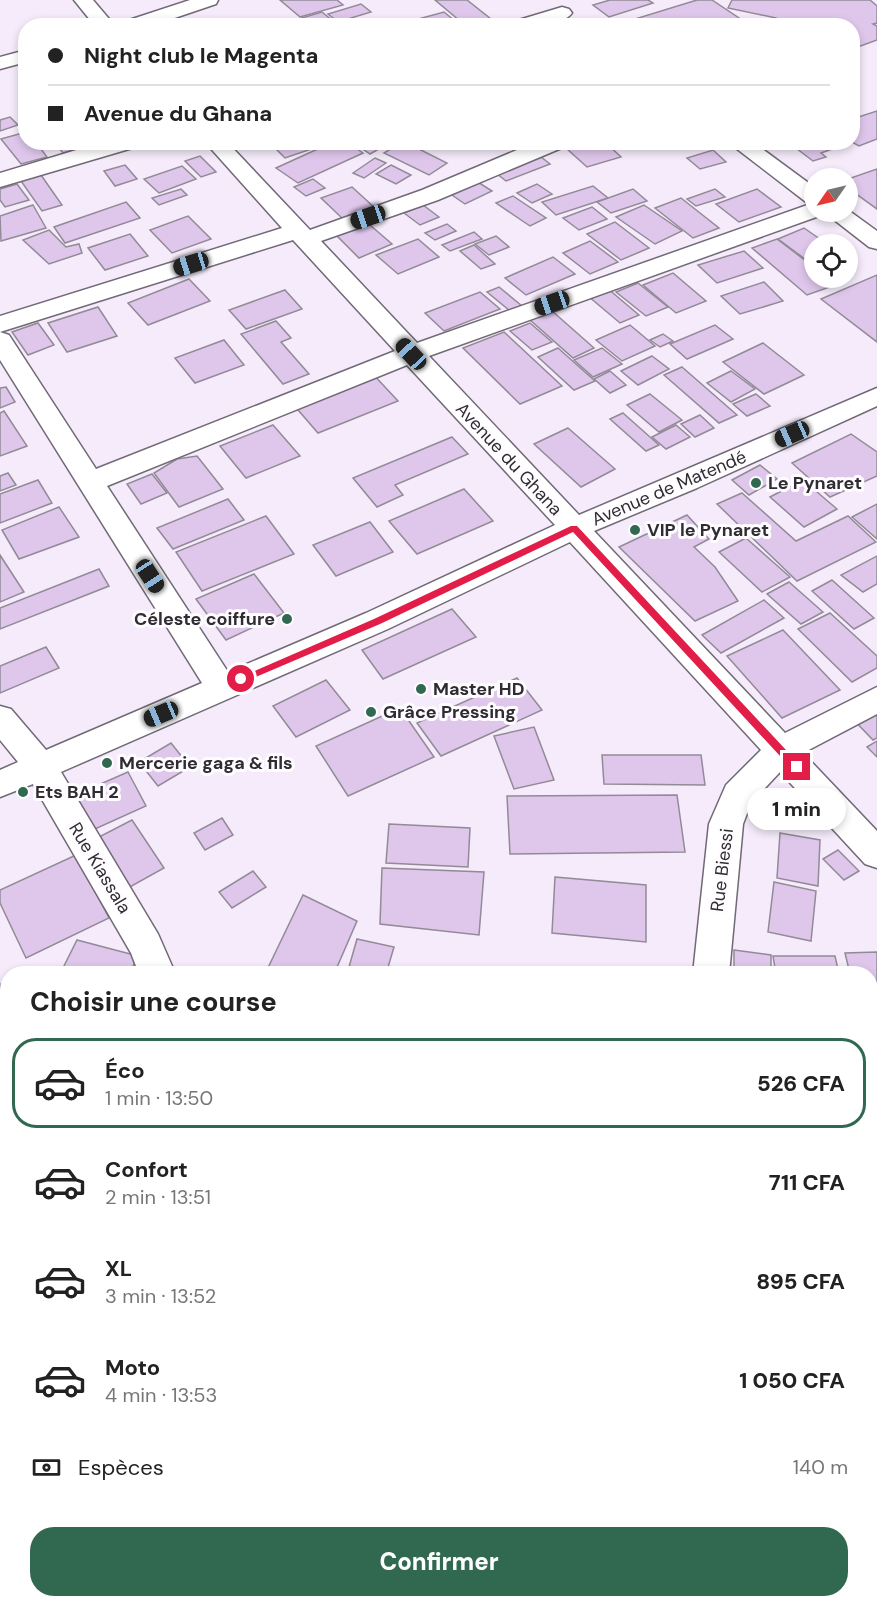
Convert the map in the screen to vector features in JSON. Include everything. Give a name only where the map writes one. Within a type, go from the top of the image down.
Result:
[{"type":"street","points":[[83,0],[99,18]]},
{"type":"street","points":[[154,18],[209,0]]},
{"type":"street","points":[[545,0],[570,18]]},
{"type":"street","points":[[544,18],[562,12]]},
{"type":"street","points":[[0,63],[18,58]]},
{"type":"street","points":[[0,180],[101,150]]},
{"type":"street","name":"Avenue du Ghana","points":[[222,150],[877,854]]},
{"type":"street","points":[[0,324],[430,195],[537,150]]},
{"type":"street","points":[[749,150],[804,190]]},
{"type":"street","points":[[91,482],[411,354],[804,214]]},
{"type":"street","points":[[849,222],[877,242]]},
{"type":"street","points":[[0,340],[222,687]]},
{"type":"street","name":"Avenue de Matendé","points":[[0,784],[377,621],[574,528],[877,396]]},
{"type":"street","name":"Rue Biessi","points":[[712,966],[726,824],[738,795],[781,750],[877,699]]},
{"type":"street","name":"Rue Kiassala","points":[[0,718],[40,766],[145,945],[154,966]]},
{"type":"building","points":[[280,0],[337,0],[343,5],[300,17]]},
{"type":"building","points":[[435,0],[467,0],[490,18],[456,18]]},
{"type":"building","points":[[610,0],[648,0],[653,3],[609,17],[593,5]]},
{"type":"building","points":[[697,0],[712,0],[739,18],[638,18]]},
{"type":"building","points":[[732,0],[870,0],[877,6],[877,23],[873,24],[877,26],[877,40],[860,46],[860,18],[776,18],[728,8]]},
{"type":"building","points":[[361,4],[371,12],[351,18],[333,18],[328,14]]},
{"type":"building","points":[[322,12],[329,18],[301,18]]},
{"type":"building","points":[[444,12],[451,18],[422,18]]},
{"type":"building","points":[[877,111],[877,139],[860,146],[860,116]]},
{"type":"building","points":[[10,117],[18,125],[0,131],[0,120]]},
{"type":"building","points":[[18,134],[18,150],[42,150],[47,157],[21,164],[1,139]]},
{"type":"building","points":[[277,150],[308,150],[285,158]]},
{"type":"building","points":[[315,150],[359,150],[363,153],[298,183],[276,168]]},
{"type":"building","points":[[364,150],[377,150],[370,154]]},
{"type":"building","points":[[389,150],[421,150],[447,163],[429,175],[384,153]]},
{"type":"building","points":[[568,150],[614,150],[621,157],[587,167]]},
{"type":"building","points":[[713,150],[726,162],[700,169],[687,158]]},
{"type":"building","points":[[799,150],[829,150],[821,153],[826,157],[813,161]]},
{"type":"building","points":[[536,153],[550,164],[506,181],[492,170]]},
{"type":"building","points":[[200,156],[216,172],[201,177],[185,161]]},
{"type":"building","points":[[375,158],[386,163],[364,178],[353,173]]},
{"type":"building","points":[[125,165],[137,179],[115,186],[104,171]]},
{"type":"building","points":[[391,165],[411,175],[396,184],[376,174]]},
{"type":"building","points":[[182,166],[196,179],[159,193],[144,179]]},
{"type":"building","points":[[877,169],[877,209],[858,195],[858,176]]},
{"type":"building","points":[[41,175],[62,205],[42,211],[21,181]]},
{"type":"building","points":[[313,179],[325,188],[306,196],[294,187]]},
{"type":"building","points":[[473,179],[492,191],[465,204],[446,191]]},
{"type":"building","points":[[17,184],[29,200],[5,207],[0,200],[0,189]]},
{"type":"building","points":[[537,184],[552,194],[532,203],[517,193]]},
{"type":"building","points":[[593,186],[608,198],[556,215],[542,202]]},
{"type":"building","points":[[352,187],[375,208],[344,220],[321,198]]},
{"type":"building","points":[[181,189],[187,195],[159,205],[152,198]]},
{"type":"building","points":[[633,189],[647,201],[611,213],[597,202]]},
{"type":"building","points":[[715,189],[725,197],[696,206],[687,199]]},
{"type":"building","points":[[757,189],[781,207],[739,222],[716,204]]},
{"type":"building","points":[[513,196],[546,218],[530,226],[496,203]]},
{"type":"building","points":[[681,198],[719,228],[693,238],[655,208]]},
{"type":"building","points":[[126,202],[140,218],[65,243],[54,227]]},
{"type":"building","points":[[33,205],[46,228],[1,241],[0,216]]},
{"type":"building","points":[[423,205],[439,217],[420,225],[404,213]]},
{"type":"building","points":[[644,205],[682,231],[655,244],[616,217]]},
{"type":"building","points":[[592,207],[607,219],[579,230],[563,218]]},
{"type":"building","points":[[188,216],[211,239],[172,253],[150,230]]},
{"type":"building","points":[[363,219],[392,244],[359,258],[332,231]]},
{"type":"building","points":[[615,222],[649,248],[621,260],[587,234]]},
{"type":"building","points":[[447,224],[456,231],[435,240],[425,233]]},
{"type":"building","points":[[804,228],[813,234],[804,234],[804,258],[778,239]]},
{"type":"building","points":[[49,230],[66,247],[79,244],[82,253],[49,264],[23,240]]},
{"type":"building","points":[[474,232],[482,239],[450,251],[442,245]]},
{"type":"building","points":[[130,234],[148,256],[105,270],[88,248]]},
{"type":"building","points":[[496,236],[509,247],[489,255],[475,244]]},
{"type":"building","points":[[418,239],[439,257],[398,274],[376,255]]},
{"type":"building","points":[[777,239],[804,259],[804,288],[827,288],[807,295],[752,248]]},
{"type":"building","points":[[590,241],[618,262],[590,274],[563,253]]},
{"type":"building","points":[[474,245],[495,264],[481,269],[460,251]]},
{"type":"building","points":[[744,251],[763,268],[717,283],[698,265]]},
{"type":"building","points":[[553,257],[575,274],[526,295],[505,278]]},
{"type":"building","points":[[673,273],[706,301],[676,313],[643,285]]},
{"type":"building","points":[[877,275],[877,342],[821,299],[847,288],[858,288],[858,283]]},
{"type":"building","points":[[189,279],[210,301],[148,325],[128,303]]},
{"type":"building","points":[[764,282],[783,301],[740,314],[721,296]]},
{"type":"building","points":[[638,283],[668,307],[646,316],[616,292]]},
{"type":"building","points":[[499,287],[522,306],[510,311],[487,292]]},
{"type":"building","points":[[607,288],[639,315],[620,323],[588,296]]},
{"type":"building","points":[[285,290],[302,309],[246,329],[229,310]]},
{"type":"building","points":[[480,292],[500,309],[444,331],[425,313]]},
{"type":"building","points":[[98,307],[117,336],[67,352],[48,323]]},
{"type":"building","points":[[551,310],[594,348],[573,358],[529,319]]},
{"type":"building","points":[[276,321],[291,338],[281,342],[309,374],[283,384],[241,334]]},
{"type":"building","points":[[38,323],[54,345],[28,355],[12,332]]},
{"type":"building","points":[[530,323],[552,342],[532,350],[510,331]]},
{"type":"building","points":[[630,325],[655,346],[622,361],[596,340]]},
{"type":"building","points":[[715,325],[733,339],[687,359],[670,344]]},
{"type":"building","points":[[504,332],[562,386],[520,404],[463,348]]},
{"type":"building","points":[[663,334],[673,341],[660,347],[650,340]]},
{"type":"building","points":[[224,340],[244,365],[195,383],[175,358]]},
{"type":"building","points":[[763,343],[804,375],[764,394],[723,362]]},
{"type":"building","points":[[558,348],[595,381],[574,390],[538,357]]},
{"type":"building","points":[[602,348],[622,364],[593,377],[574,360]]},
{"type":"building","points":[[652,356],[669,369],[638,385],[621,371]]},
{"type":"building","points":[[682,367],[737,415],[719,423],[664,375]]},
{"type":"building","points":[[610,371],[626,385],[610,393],[594,379]]},
{"type":"building","points":[[731,371],[755,389],[731,402],[707,383]]},
{"type":"building","points":[[371,372],[398,401],[318,433],[292,403]]},
{"type":"building","points":[[6,387],[15,402],[0,408],[0,388]]},
{"type":"building","points":[[650,394],[682,420],[659,432],[627,405]]},
{"type":"building","points":[[756,394],[770,406],[747,416],[733,404]]},
{"type":"building","points":[[4,411],[27,446],[0,456],[0,413]]},
{"type":"building","points":[[623,413],[659,445],[646,451],[610,419]]},
{"type":"building","points":[[700,415],[714,428],[695,437],[681,424]]},
{"type":"building","points":[[273,425],[300,456],[246,478],[220,446]]},
{"type":"building","points":[[676,425],[690,437],[666,449],[652,437]]},
{"type":"building","points":[[568,428],[615,469],[581,487],[534,444]]},
{"type":"building","points":[[851,434],[877,452],[877,476],[830,497],[792,463]]},
{"type":"building","points":[[452,437],[468,454],[395,485],[403,495],[377,507],[353,478]]},
{"type":"building","points":[[197,456],[223,489],[179,507],[154,473],[177,459]]},
{"type":"building","points":[[760,465],[777,479],[749,495],[732,480]]},
{"type":"building","points":[[8,473],[16,485],[0,491],[0,476]]},
{"type":"building","points":[[152,474],[167,493],[141,504],[127,484]]},
{"type":"building","points":[[38,480],[52,503],[0,523],[0,494]]},
{"type":"building","points":[[803,480],[837,509],[804,527],[770,497]]},
{"type":"building","points":[[464,489],[493,521],[417,554],[389,521]]},
{"type":"building","points":[[742,493],[796,541],[848,516],[876,542],[797,581],[717,504]]},
{"type":"building","points":[[228,499],[244,520],[173,549],[157,528]]},
{"type":"building","points":[[877,504],[877,539],[852,517]]},
{"type":"building","points":[[59,507],[79,537],[19,559],[2,530]]},
{"type":"building","points":[[687,515],[709,539],[694,547],[715,567],[738,601],[695,621],[619,547]]},
{"type":"building","points":[[266,516],[294,554],[202,591],[176,552]]},
{"type":"building","points":[[370,522],[393,552],[336,576],[313,545]]},
{"type":"building","points":[[746,538],[790,577],[762,592],[719,552]]},
{"type":"building","points":[[0,555],[24,592],[0,602]]},
{"type":"building","points":[[877,556],[877,584],[863,592],[841,575]]},
{"type":"building","points":[[99,569],[109,586],[0,629],[0,608]]},
{"type":"building","points":[[254,574],[284,613],[226,640],[196,599]]},
{"type":"building","points":[[832,580],[874,618],[854,629],[812,591]]},
{"type":"building","points":[[789,582],[823,612],[801,624],[767,594]]},
{"type":"building","points":[[764,600],[784,618],[721,653],[702,635]]},
{"type":"building","points":[[452,609],[476,637],[383,679],[362,650]]},
{"type":"building","points":[[830,613],[877,656],[877,668],[852,682],[798,629]]},
{"type":"building","points":[[783,630],[840,690],[782,718],[727,656]]},
{"type":"building","points":[[46,647],[59,668],[0,693],[0,666]]},
{"type":"building","points":[[517,678],[542,710],[441,756],[417,723]]},
{"type":"building","points":[[326,680],[350,710],[296,737],[273,706]]},
{"type":"building","points":[[400,708],[434,757],[348,796],[316,746]]},
{"type":"building","points":[[877,712],[877,738],[873,740],[849,715]]},
{"type":"building","points":[[534,727],[554,780],[514,789],[494,736]]},
{"type":"building","points":[[877,741],[877,757],[867,747]]},
{"type":"building","points":[[171,743],[190,767],[158,786],[139,762]]},
{"type":"building","points":[[602,755],[701,755],[705,785],[604,784]]},
{"type":"building","points":[[128,772],[146,806],[86,833],[68,798]]},
{"type":"building","points":[[677,795],[685,852],[510,854],[507,796]]},
{"type":"building","points":[[222,818],[233,835],[205,850],[194,833]]},
{"type":"building","points":[[132,820],[164,868],[128,888],[97,838]]},
{"type":"building","points":[[389,824],[470,828],[468,867],[386,863]]},
{"type":"building","points":[[780,833],[820,840],[818,886],[777,878]]},
{"type":"building","points":[[838,850],[859,871],[844,880],[823,859]]},
{"type":"building","points":[[76,855],[109,918],[26,958],[0,903],[0,890]]},
{"type":"building","points":[[382,868],[484,872],[479,935],[380,924]]},
{"type":"building","points":[[253,871],[266,887],[232,908],[219,892]]},
{"type":"building","points":[[555,877],[646,885],[646,942],[552,933]]},
{"type":"building","points":[[774,882],[816,891],[811,941],[768,932]]},
{"type":"building","points":[[303,895],[357,921],[337,966],[269,966]]},
{"type":"building","points":[[357,939],[394,947],[388,966],[349,966]]},
{"type":"building","points":[[77,940],[138,956],[133,966],[64,966]]},
{"type":"building","points":[[734,950],[771,955],[771,966],[734,966]]},
{"type":"building","points":[[877,952],[877,966],[848,966],[845,953]]},
{"type":"building","points":[[773,956],[835,956],[837,966],[775,966]]},
{"type":"place","name":"Le Pynaret","points":[[756,483]]},
{"type":"place","name":"VIP le Pynaret","points":[[635,530]]},
{"type":"place","name":"Céleste coiffure","points":[[287,619]]},
{"type":"place","name":"Master HD","points":[[421,689]]},
{"type":"place","name":"Grâce Pressing","points":[[371,712]]},
{"type":"place","name":"Mercerie gaga & fils","points":[[107,763]]},
{"type":"place","name":"Ets BAH 2","points":[[23,792]]},
{"type":"route","points":[[241,679],[377,621],[574,528],[797,767]]}]
